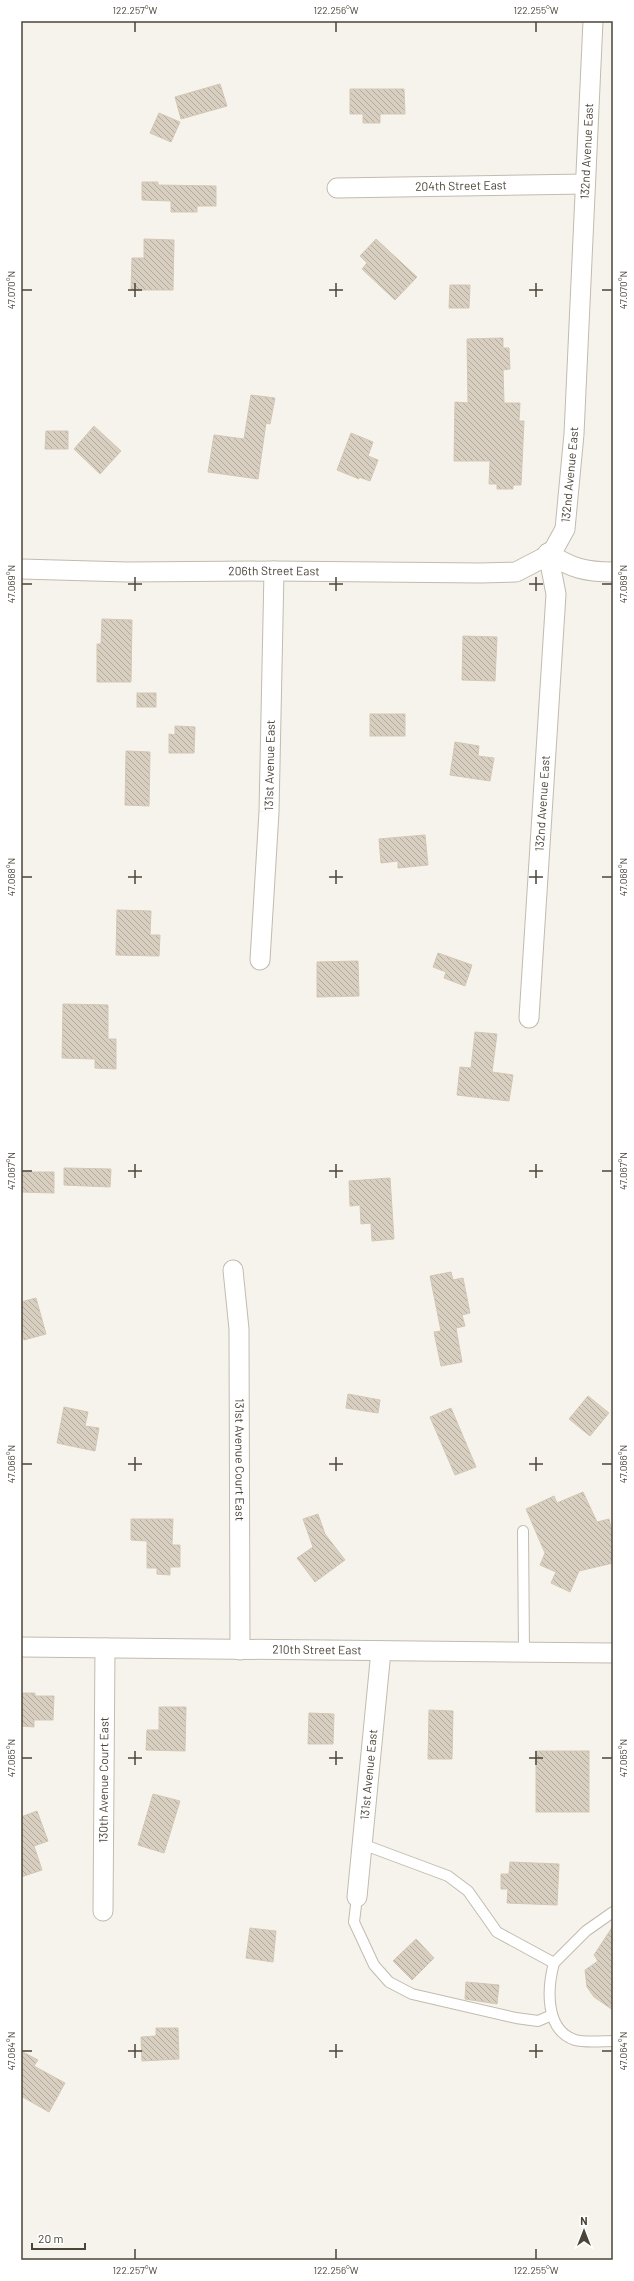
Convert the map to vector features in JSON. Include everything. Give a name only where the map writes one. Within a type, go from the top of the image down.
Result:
[{"type":"street","name":"132nd Avenue East","points":[[529,1018],[556,594],[548,553],[554,549],[565,529],[569,498],[574,434],[593,21]]},
{"type":"street","name":"204th Street East","points":[[337,188],[585,184]]},
{"type":"street","name":"206th Street East","points":[[21,569],[128,572],[516,572],[543,558],[548,553]]},
{"type":"street","points":[[548,553],[575,568],[589,572],[613,572]]},
{"type":"street","name":"131st Avenue East","points":[[260,960],[269,812],[274,571]]},
{"type":"street","name":"131st Avenue Court East","points":[[233,1270],[239,1329],[240,1650]]},
{"type":"street","name":"210th Street East","points":[[21,1647],[613,1653]]},
{"type":"street","name":"130th Avenue Court East","points":[[103,1912],[105,1648]]},
{"type":"street","name":"131st Avenue East","points":[[357,1897],[381,1651]]},
{"type":"lane","points":[[523,1531],[524,1652]]},
{"type":"lane","points":[[362,1844],[448,1876],[468,1891],[497,1932],[554,1963]]},
{"type":"lane","points":[[357,1897],[354,1922],[374,1965],[389,1982],[412,1994],[516,2018],[538,2021],[552,2015]]},
{"type":"lane","points":[[613,1912],[586,1932],[554,1963],[550,1994],[552,2015],[557,2027],[564,2035],[577,2041],[613,2041]]},
{"type":"building","points":[[220,84],[227,106],[181,119],[175,97]]},
{"type":"building","points":[[350,89],[404,89],[405,114],[380,114],[380,123],[363,123],[363,114],[350,114]]},
{"type":"building","points":[[159,113],[180,122],[171,142],[150,133]]},
{"type":"building","points":[[142,182],[158,182],[158,185],[216,186],[216,206],[197,206],[197,212],[171,212],[171,201],[142,200]]},
{"type":"building","points":[[144,239],[174,240],[173,290],[131,290],[132,258],[144,258]]},
{"type":"building","points":[[376,239],[417,277],[395,300],[362,269],[367,263],[360,256]]},
{"type":"building","points":[[450,285],[470,285],[469,308],[449,308]]},
{"type":"building","points":[[503,338],[503,348],[509,348],[510,369],[503,370],[504,403],[520,403],[519,421],[524,421],[521,485],[513,485],[513,489],[497,489],[497,484],[489,484],[490,461],[454,461],[455,402],[468,403],[467,339]]},
{"type":"building","points":[[251,395],[275,398],[270,424],[266,423],[258,479],[208,472],[214,435],[244,439]]},
{"type":"building","points":[[94,426],[121,451],[100,474],[74,449]]},
{"type":"building","points":[[46,431],[68,431],[68,449],[45,449]]},
{"type":"building","points":[[351,433],[373,442],[368,456],[378,460],[370,481],[359,477],[359,479],[337,470]]},
{"type":"building","points":[[102,619],[132,620],[131,682],[97,682],[97,644],[101,644]]},
{"type":"building","points":[[463,636],[497,637],[495,681],[462,680]]},
{"type":"building","points":[[137,693],[156,693],[156,707],[137,707]]},
{"type":"building","points":[[370,714],[405,714],[405,736],[370,736]]},
{"type":"building","points":[[175,726],[195,727],[194,753],[169,753],[169,734],[175,735]]},
{"type":"building","points":[[455,742],[479,746],[478,756],[494,758],[490,781],[450,775]]},
{"type":"building","points":[[126,751],[150,752],[149,806],[125,805]]},
{"type":"building","points":[[425,835],[428,865],[398,868],[398,861],[381,863],[379,839]]},
{"type":"building","points":[[117,910],[151,911],[150,935],[160,935],[159,956],[116,955]]},
{"type":"building","points":[[438,953],[472,965],[465,986],[444,978],[446,972],[433,967]]},
{"type":"building","points":[[358,961],[359,996],[317,997],[317,962]]},
{"type":"building","points":[[63,1004],[108,1005],[108,1039],[116,1039],[116,1069],[95,1068],[95,1059],[62,1058]]},
{"type":"building","points":[[475,1032],[497,1034],[492,1072],[513,1075],[509,1101],[457,1095],[460,1067],[471,1068]]},
{"type":"building","points":[[64,1168],[111,1169],[110,1187],[64,1185]]},
{"type":"building","points":[[21,1172],[54,1172],[54,1193],[21,1192]]},
{"type":"building","points":[[390,1178],[394,1239],[372,1241],[371,1223],[361,1224],[360,1205],[350,1206],[349,1181]]},
{"type":"building","points":[[451,1272],[453,1280],[463,1278],[470,1313],[462,1315],[465,1326],[456,1328],[462,1362],[441,1366],[434,1332],[441,1331],[430,1276]]},
{"type":"building","points":[[36,1298],[46,1334],[24,1340],[21,1329],[21,1302]]},
{"type":"building","points":[[348,1394],[380,1400],[378,1413],[346,1408]]},
{"type":"building","points":[[588,1396],[609,1413],[590,1436],[569,1419]]},
{"type":"building","points":[[64,1407],[88,1412],[85,1426],[99,1428],[95,1451],[57,1443]]},
{"type":"building","points":[[451,1408],[476,1467],[455,1475],[430,1417]]},
{"type":"building","points":[[583,1492],[597,1522],[609,1519],[613,1536],[613,1563],[579,1571],[570,1592],[551,1583],[556,1572],[540,1565],[545,1553],[526,1509],[554,1496],[557,1503]]},
{"type":"building","points":[[318,1514],[325,1534],[345,1560],[315,1582],[297,1558],[313,1547],[303,1519]]},
{"type":"building","points":[[131,1519],[173,1519],[172,1545],[180,1545],[180,1567],[170,1567],[170,1575],[157,1574],[157,1568],[147,1568],[147,1541],[131,1540]]},
{"type":"building","points":[[21,1693],[35,1693],[35,1696],[54,1696],[53,1720],[34,1720],[34,1727],[21,1726]]},
{"type":"building","points":[[159,1707],[186,1707],[185,1751],[146,1750],[147,1730],[159,1730]]},
{"type":"building","points":[[429,1710],[453,1711],[452,1759],[428,1759]]},
{"type":"building","points":[[309,1713],[334,1714],[333,1744],[308,1744]]},
{"type":"building","points":[[536,1751],[589,1751],[589,1812],[536,1812]]},
{"type":"building","points":[[153,1794],[180,1801],[164,1853],[138,1845]]},
{"type":"building","points":[[37,1811],[48,1841],[34,1846],[42,1870],[21,1877],[21,1817]]},
{"type":"building","points":[[510,1862],[559,1864],[557,1905],[507,1903],[508,1889],[501,1889],[501,1874],[509,1874]]},
{"type":"building","points":[[613,1926],[613,2010],[594,1997],[587,1987],[585,1970],[598,1961],[594,1955]]},
{"type":"building","points":[[250,1928],[276,1931],[273,1962],[246,1958]]},
{"type":"building","points":[[416,1939],[434,1958],[412,1980],[393,1961]]},
{"type":"building","points":[[466,1982],[499,1985],[497,2004],[465,1999]]},
{"type":"building","points":[[156,2028],[178,2028],[179,2059],[142,2061],[141,2037],[156,2036]]},
{"type":"building","points":[[21,2051],[38,2060],[34,2066],[65,2083],[49,2112],[21,2096]]}]
